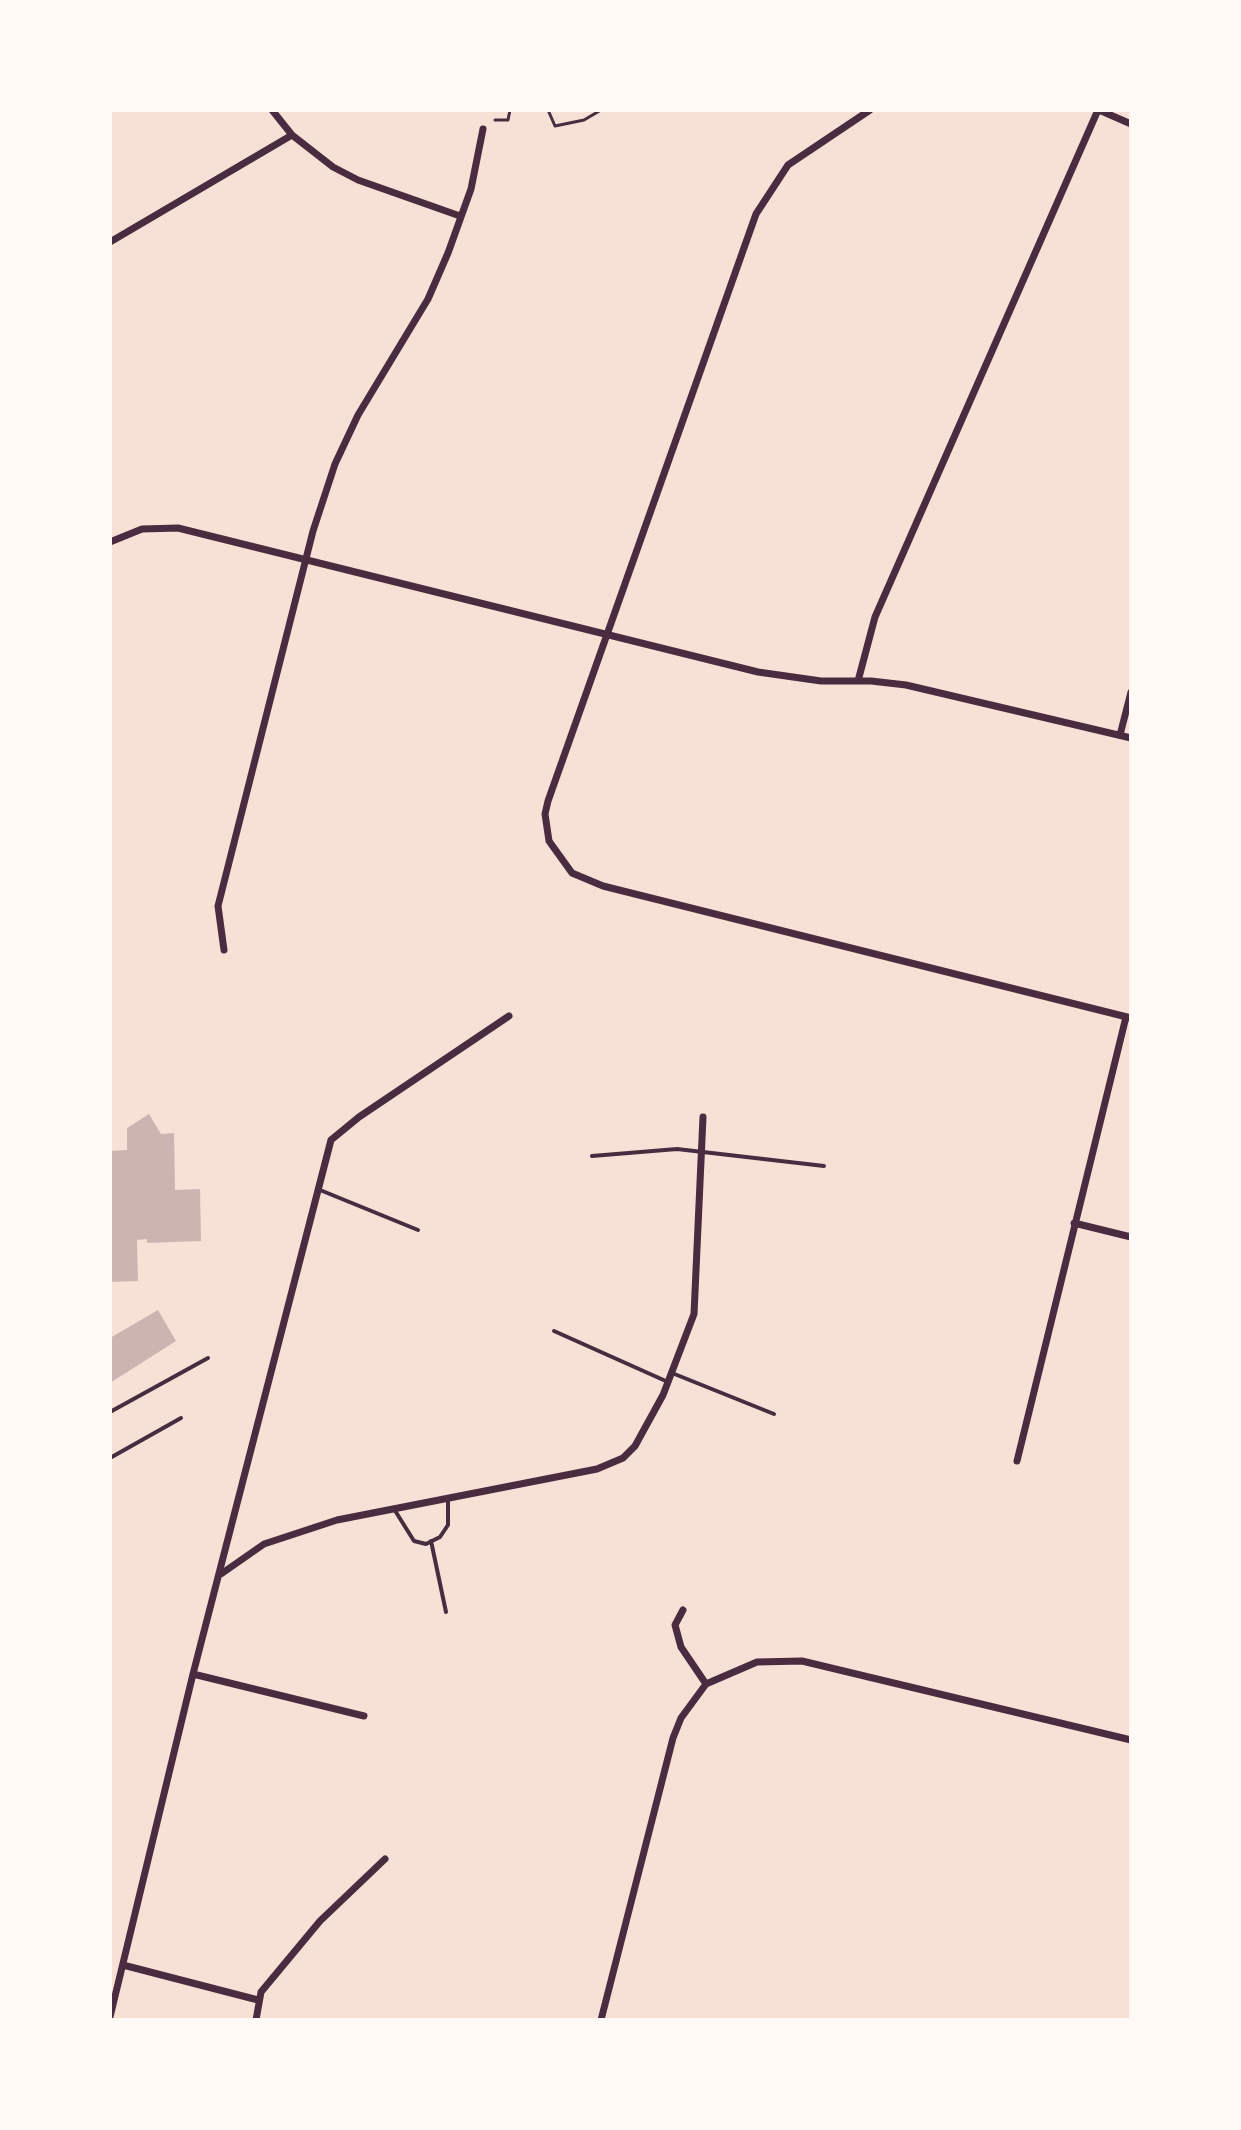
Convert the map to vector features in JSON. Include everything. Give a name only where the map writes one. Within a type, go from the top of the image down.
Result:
[{"type":"street","points":[[272,110],[311,152],[358,180],[460,216]]},
{"type":"street","points":[[870,110],[805,150],[778,176],[766,195],[606,633],[548,801],[546,826],[558,858],[572,873],[603,886],[1128,1018],[1074,1223],[1017,1461]]},
{"type":"street","points":[[858,681],[875,617],[1098,110],[1131,124]]},
{"type":"street","points":[[224,950],[218,906],[305,559],[335,464],[358,415],[428,299],[471,189],[483,129]]},
{"type":"street","points":[[110,242],[292,135]]},
{"type":"street","points":[[110,542],[125,534],[161,526],[758,672],[821,681],[906,685],[1131,738]]},
{"type":"street","points":[[1120,735],[1131,692]]},
{"type":"street","points":[[110,2017],[193,1674],[331,1140],[509,1016]]},
{"type":"street","points":[[220,1575],[264,1544],[337,1520],[614,1463],[641,1438],[672,1373],[694,1314],[703,1117]]},
{"type":"street","points":[[1074,1223],[1131,1237]]},
{"type":"street","points":[[683,1610],[675,1625],[681,1647],[706,1684]]},
{"type":"street","points":[[601,2020],[673,1738],[681,1718],[706,1684],[757,1662],[802,1661],[1131,1740]]},
{"type":"street","points":[[193,1674],[364,1716]]},
{"type":"street","points":[[256,2020],[258,2000],[320,1921],[385,1859]]},
{"type":"street","points":[[123,1965],[258,2000]]},
{"type":"lane","points":[[592,1156],[658,1149],[702,1151],[824,1166]]},
{"type":"lane","points":[[318,1189],[418,1230]]},
{"type":"lane","points":[[554,1331],[668,1382]]},
{"type":"lane","points":[[110,1412],[208,1358]]},
{"type":"lane","points":[[672,1373],[774,1414]]},
{"type":"lane","points":[[110,1458],[181,1418]]},
{"type":"lane","points":[[394,1509],[414,1541],[431,1541],[440,1537],[448,1525],[448,1498]]},
{"type":"lane","points":[[431,1541],[446,1612]]},
{"type":"path","points":[[495,120],[508,120],[510,110]]},
{"type":"path","points":[[548,110],[555,126],[584,120],[601,110]]},
{"type":"building","points":[[149,1114],[161,1134],[174,1133],[175,1190],[200,1189],[201,1241],[147,1243],[147,1239],[137,1240],[138,1281],[110,1282],[110,1151],[127,1150],[127,1128]]},
{"type":"building","points":[[158,1310],[176,1341],[110,1383],[110,1338]]}]
